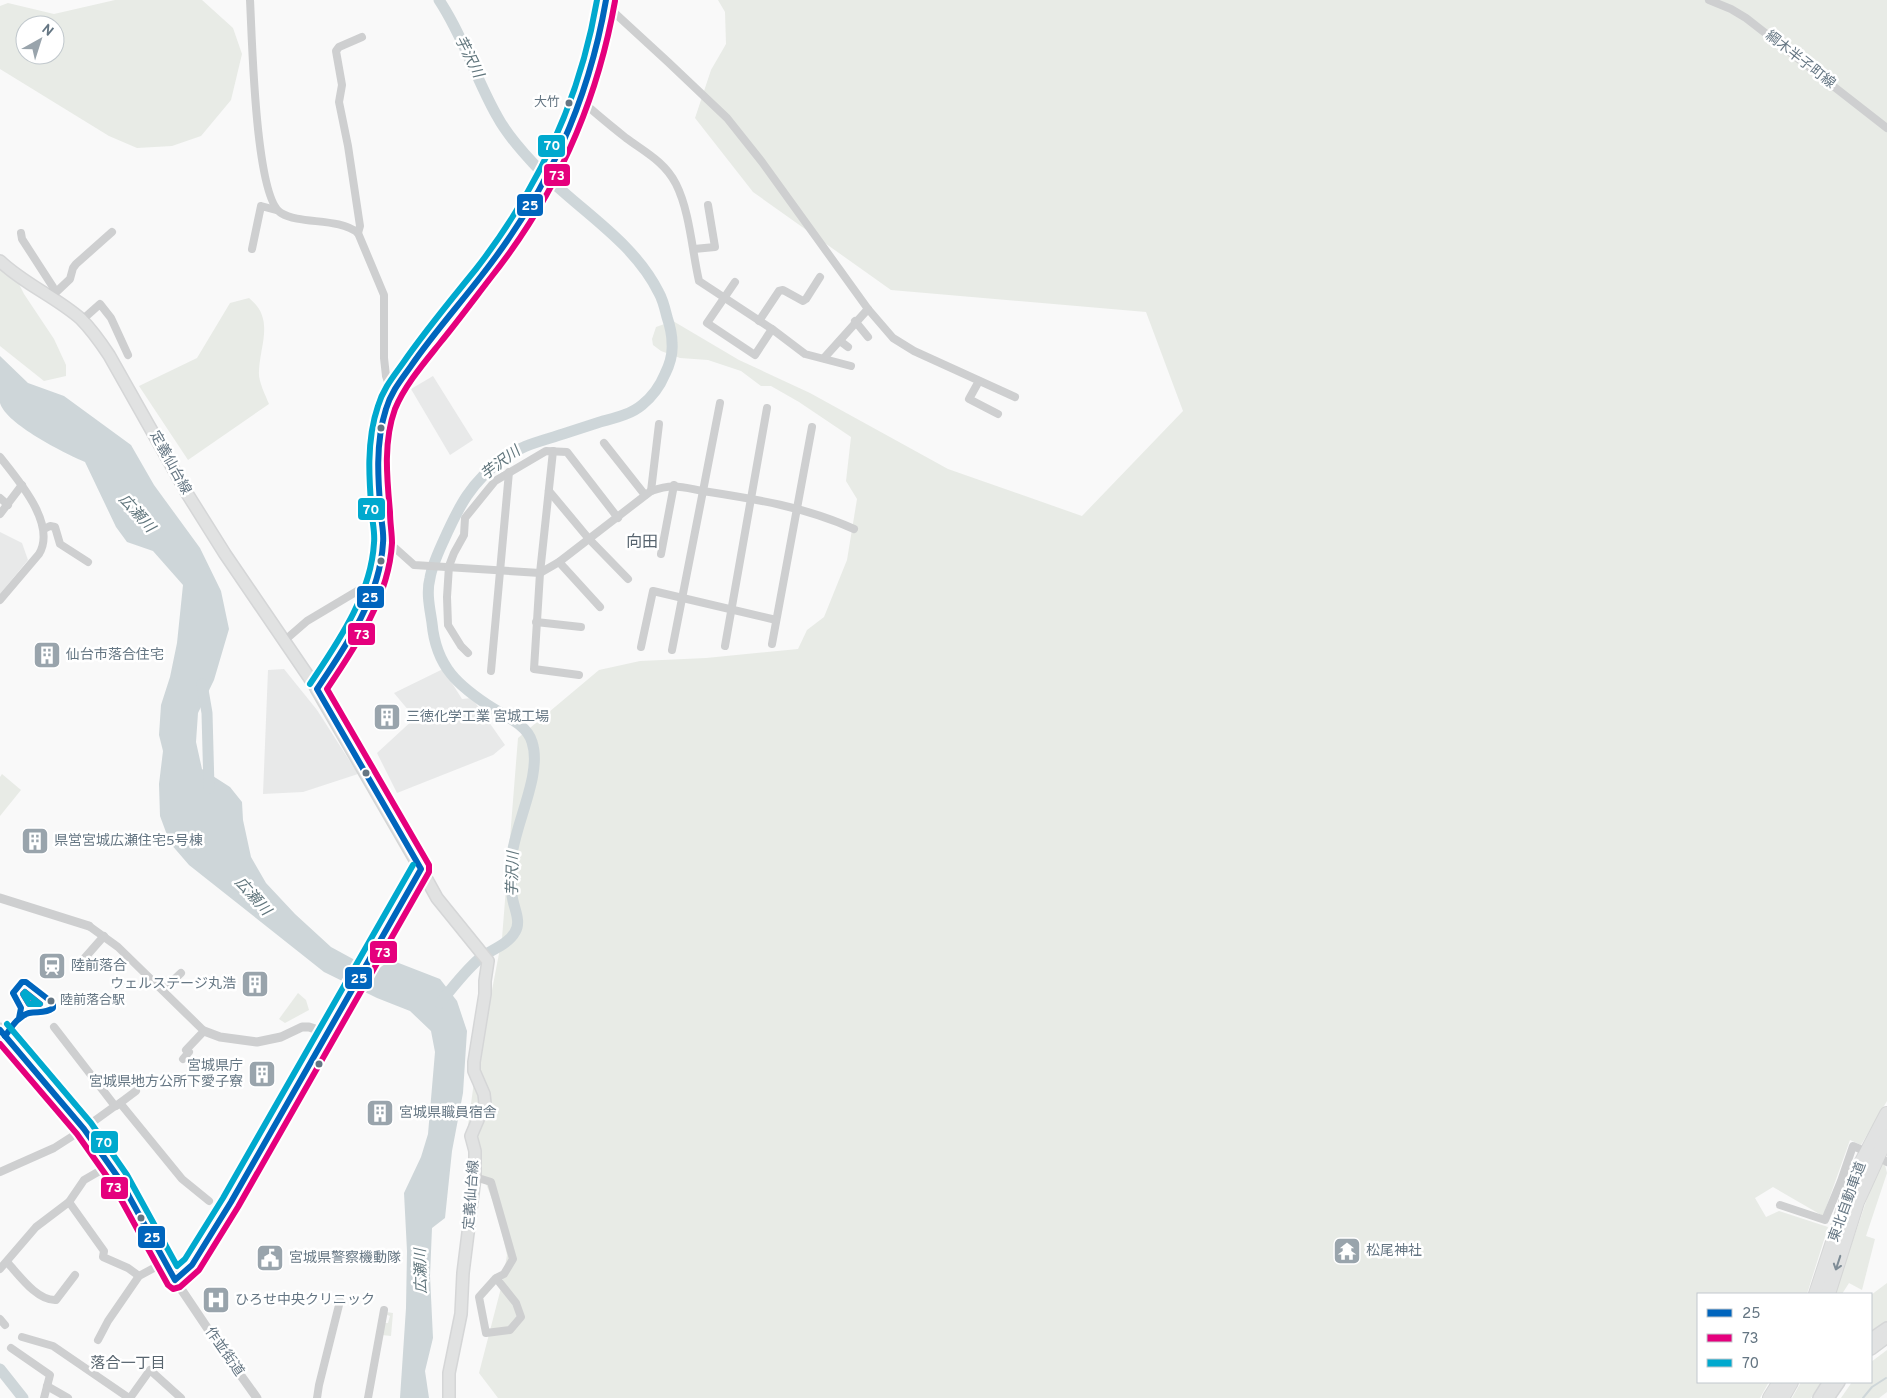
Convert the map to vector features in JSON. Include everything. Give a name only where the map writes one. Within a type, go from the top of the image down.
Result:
[{"type":"highway","points":[[3,1033],[84,1129],[120,1180],[175,1280],[192,1265],[265,1142],[420,869],[317,689],[348,637],[372,591],[383,542],[378,450],[381,424],[392,394],[414,361],[523,220],[542,186],[560,153],[582,101],[606,2]]},
{"type":"highway","name":"東北自動車道","points":[[1816,1293],[1856,1175],[1887,1114]]},
{"type":"highway","name":"東北自動車道","points":[[1828,1293],[1857,1202],[1887,1136]]},
{"type":"highway","points":[[1770,1398],[1779,1383]]},
{"type":"highway","points":[[1782,1398],[1790,1383]]},
{"type":"main road","name":"定義仙台線","points":[[0,260],[22,279],[82,320],[109,356],[188,495],[225,554],[317,689]]},
{"type":"main road","name":"定義仙台線","points":[[420,869],[437,898],[472,939],[488,962],[474,1062],[474,1071],[484,1094],[485,1103],[471,1136],[475,1151],[475,1177],[463,1273],[461,1314],[449,1373],[449,1398]]},
{"type":"main road","points":[[1872,1338],[1887,1328]]},
{"type":"main road","points":[[1872,1348],[1887,1337]]},
{"type":"main road","points":[[1819,1398],[1828,1383]]},
{"type":"main road","points":[[1828,1398],[1838,1383]]},
{"type":"street","points":[[250,0],[260,147],[270,199],[276,210]]},
{"type":"street","name":"綱木半子町線","points":[[1709,0],[1731,9],[1746,18],[1887,128]]},
{"type":"street","points":[[606,2],[727,118],[762,162],[868,309],[893,338],[902,345],[1015,397]]},
{"type":"street","points":[[358,233],[360,226],[348,146],[339,102],[342,85],[336,51],[339,47],[362,37]]},
{"type":"street","points":[[582,101],[628,139],[655,158],[670,175],[680,194],[694,249],[699,281],[772,329],[805,354],[852,366]]},
{"type":"street","points":[[694,249],[715,247],[708,205]]},
{"type":"street","points":[[252,249],[261,206],[286,215],[349,227],[358,233],[384,295],[384,358],[386,376],[392,394]]},
{"type":"street","points":[[51,297],[70,279],[76,264],[112,232]]},
{"type":"street","points":[[21,233],[22,239],[54,286],[51,297]]},
{"type":"street","points":[[760,321],[780,291],[783,290],[803,300],[806,299],[820,277]]},
{"type":"street","points":[[735,282],[707,323],[755,355],[772,329]]},
{"type":"street","points":[[82,320],[100,304],[111,318],[128,355]]},
{"type":"street","points":[[824,358],[868,309]]},
{"type":"street","points":[[855,322],[868,337]]},
{"type":"street","points":[[840,341],[848,348]]},
{"type":"street","points":[[979,381],[968,399],[998,414]]},
{"type":"street","points":[[672,650],[720,403]]},
{"type":"street","points":[[725,646],[767,408]]},
{"type":"street","points":[[648,493],[659,424]]},
{"type":"street","points":[[772,644],[812,427]]},
{"type":"street","points":[[604,443],[648,493]]},
{"type":"street","points":[[468,653],[448,625],[448,567],[464,535],[465,518],[495,481],[546,451],[567,452],[618,518]]},
{"type":"street","points":[[553,451],[540,573],[534,669],[579,675]]},
{"type":"street","points":[[0,456],[22,485],[44,529],[43,547],[39,554],[0,600]]},
{"type":"street","points":[[491,671],[509,472]]},
{"type":"street","points":[[0,514],[22,485]]},
{"type":"street","points":[[383,542],[395,548],[414,565],[540,573],[559,562],[648,493],[665,486],[674,485],[797,508],[854,529]]},
{"type":"street","points":[[661,554],[674,485]]},
{"type":"street","points":[[549,491],[589,539],[628,579]]},
{"type":"street","points":[[0,498],[8,505]]},
{"type":"street","points":[[44,529],[50,526],[55,528],[60,544],[88,562]]},
{"type":"street","points":[[559,562],[600,607]]},
{"type":"street","points":[[284,641],[307,621],[359,590],[372,591]]},
{"type":"street","points":[[641,647],[653,591],[776,620]]},
{"type":"street","points":[[536,622],[581,627]]},
{"type":"street","points":[[0,898],[89,926],[104,936],[204,1031],[242,1043],[269,1040],[281,1037],[302,1027],[310,1027],[315,1029],[323,1038]]},
{"type":"street","points":[[82,961],[104,936]]},
{"type":"street","points":[[163,990],[181,973]]},
{"type":"street","points":[[3,1033],[19,1018]]},
{"type":"street","points":[[54,1027],[182,1180],[209,1202]]},
{"type":"street","points":[[183,1059],[189,1052],[186,1050],[204,1031]]},
{"type":"street","points":[[0,1172],[54,1148],[84,1129],[136,1091]]},
{"type":"street","points":[[1780,1205],[1825,1220],[1842,1181],[1853,1146],[1860,1149]]},
{"type":"street","points":[[0,1270],[36,1227],[69,1202],[84,1180],[110,1166]]},
{"type":"street","points":[[475,1177],[491,1182],[513,1259],[504,1274],[496,1278],[479,1297],[486,1334],[510,1330],[521,1317],[516,1303],[496,1278]]},
{"type":"street","points":[[69,1202],[104,1251],[103,1257],[128,1268],[139,1276]]},
{"type":"street","points":[[7,1262],[35,1291],[49,1300],[56,1300],[75,1275]]},
{"type":"street","points":[[98,1340],[108,1321],[139,1276],[165,1262]]},
{"type":"street","name":"作並街道","points":[[175,1280],[257,1398]]},
{"type":"street","points":[[317,1398],[340,1300]]},
{"type":"street","points":[[368,1398],[384,1310]]},
{"type":"street","points":[[22,1337],[53,1346],[129,1398],[150,1370],[181,1398]]},
{"type":"street","points":[[12,1348],[50,1375],[44,1398]]},
{"type":"street","points":[[47,1386],[68,1398]]},
{"type":"shaded area","points":[[115,0],[202,0],[233,28],[242,54],[231,100],[201,136],[172,146],[137,148],[109,136],[0,69],[0,6],[8,3],[54,14]]},
{"type":"shaded area","points":[[718,0],[1887,0],[1887,1101],[1861,1145],[1850,1140],[1823,1216],[1773,1187],[1755,1198],[1766,1217],[1779,1211],[1828,1227],[1807,1293],[1697,1293],[1697,1383],[1768,1383],[1760,1398],[498,1398],[479,1373],[502,1284],[507,1255],[497,1212],[466,1140],[473,1089],[502,938],[518,738],[599,670],[640,661],[706,658],[798,649],[807,630],[824,617],[847,560],[857,499],[846,481],[851,437],[799,402],[771,386],[761,386],[741,371],[708,360],[680,358],[661,351],[653,345],[652,339],[656,327],[673,321],[739,360],[810,393],[948,469],[1082,516],[1183,411],[1146,312],[891,290],[753,192],[695,118],[711,70],[726,44],[725,12]]},
{"type":"shaded area","points":[[0,255],[13,272],[24,294],[54,339],[66,365],[66,376],[44,381],[0,346]]},
{"type":"shaded area","points":[[249,298],[262,314],[264,323],[259,375],[269,404],[188,460],[139,386],[197,358],[230,303]]},
{"type":"shaded area","points":[[433,376],[473,440],[450,455],[411,389]]},
{"type":"shaded area","points":[[0,532],[22,543],[28,560],[0,594]]},
{"type":"shaded area","points":[[284,669],[317,710],[358,774],[303,792],[263,794],[268,670]]},
{"type":"shaded area","points":[[443,669],[462,699],[472,698],[505,745],[493,755],[397,793],[377,753],[415,718],[394,693]]},
{"type":"shaded area","points":[[2,774],[21,790],[0,816],[0,777]]},
{"type":"shaded area","points":[[298,993],[306,1000],[309,1010],[285,1023],[279,1019]]},
{"type":"shaded area","points":[[1882,1163],[1885,1165],[1887,1173],[1866,1236],[1875,1239],[1862,1290],[1849,1283],[1843,1293],[1835,1293],[1870,1190]]},
{"type":"shaded area","points":[[1887,1283],[1887,1321],[1872,1332],[1872,1294]]},
{"type":"shaded area","points":[[386,1312],[393,1313],[391,1336],[382,1335],[385,1323],[388,1323],[390,1316],[385,1314]]},
{"type":"shaded area","points":[[1887,1350],[1887,1392],[1879,1398],[1841,1398],[1851,1383],[1872,1383],[1872,1361]]},
{"type":"shaded area","points":[[1800,1383],[1822,1383],[1811,1398],[1792,1398]]},
{"type":"water","points":[[0,356],[28,383],[64,396],[131,445],[154,485],[200,548],[221,591],[229,629],[214,680],[198,713],[196,742],[202,769],[230,787],[242,802],[243,820],[251,857],[266,883],[295,914],[331,947],[375,971],[391,960],[440,979],[457,1001],[467,1031],[463,1093],[452,1151],[445,1218],[432,1228],[430,1276],[433,1338],[425,1371],[429,1398],[400,1398],[406,1308],[407,1251],[404,1193],[421,1157],[428,1134],[435,1052],[431,1031],[410,1011],[377,998],[324,972],[189,865],[170,843],[160,816],[159,784],[163,751],[159,735],[161,705],[170,677],[177,643],[183,585],[153,551],[127,542],[116,527],[85,462],[24,429],[5,411],[0,403]]},
{"type":"waterway","name":"芋沢川","points":[[439,0],[455,28],[489,102],[509,135],[549,179],[618,239],[634,256],[659,293],[672,336],[672,355],[667,370],[661,383],[642,405],[622,416],[524,447],[510,454],[482,477],[461,506],[434,564],[428,589],[434,638],[438,652],[451,674],[470,692],[516,722],[526,731],[532,742],[534,755],[531,785],[513,848],[511,862],[512,895],[518,923],[517,928],[512,937],[474,964],[440,1003]]},
{"type":"waterway","name":"広瀬川","points":[[202,684],[207,713],[209,788]]},
{"type":"waterway","points":[[0,1369],[23,1398]]},
{"type":"waterway","points":[[1863,1398],[1872,1387],[1886,1378]]},
{"type":"transit line","name":"70","points":[[310,684],[342,635],[360,599],[372,562],[374,536],[369,461],[374,419],[380,400],[411,351],[498,239],[537,175],[568,108],[580,73],[597,0]]},
{"type":"transit line","name":"25","points":[[0,1030],[84,1129],[120,1180],[175,1280],[192,1265],[231,1202],[421,869],[317,689],[350,638],[376,583],[383,543],[378,462],[380,435],[388,403],[419,354],[505,244],[545,179],[576,111],[588,75],[606,0]]},
{"type":"transit line","name":"73","points":[[0,1044],[77,1134],[113,1185],[168,1285],[173,1289],[180,1287],[199,1270],[238,1207],[429,872],[429,865],[327,689],[360,638],[378,602],[390,563],[392,539],[387,447],[395,409],[415,374],[515,245],[536,213],[554,180],[571,146],[597,76],[615,1]]},
{"type":"transit line","name":"70","points":[[7,1024],[91,1123],[127,1175],[177,1266],[185,1259],[223,1198],[413,865]]},
{"type":"transit line","name":"25","points":[[5,1036],[21,1017],[29,1013],[50,1010],[53,1008],[53,1003],[26,982],[22,982],[13,993],[21,1008],[19,1018]]},
{"type":"transit line","name":"73","points":[[25,992],[40,1004],[29,1004],[23,994],[25,992]]},
{"type":"transit line","name":"70","points":[[25,992],[40,1004],[29,1004],[23,994],[25,992]]},
{"type":"place","name":"大竹","points":[[569,103]]},
{"type":"place","name":"仙台市落合住宅","points":[[47,655]]},
{"type":"place","name":"三徳化学工業 宮城工場","points":[[387,717]]},
{"type":"place","name":"県営宮城広瀬住宅5号棟","points":[[35,841]]},
{"type":"place","name":"陸前落合","points":[[52,966]]},
{"type":"place","name":"ウェルステージ丸浩","points":[[255,984]]},
{"type":"place","name":"陸前落合駅","points":[[51,1001]]},
{"type":"place","name":"宮城県庁 宮城県地方公所下愛子寮","points":[[262,1074]]},
{"type":"place","name":"宮城県職員宿舎","points":[[380,1113]]},
{"type":"place","name":"松尾神社","points":[[1347,1251]]},
{"type":"place","name":"宮城県警察機動隊","points":[[270,1258]]},
{"type":"place","name":"ひろせ中央クリニック","points":[[216,1300]]},
{"type":"district","name":"向田","points":[[642,543]]},
{"type":"district","name":"落合一丁目","points":[[128,1364]]}]
